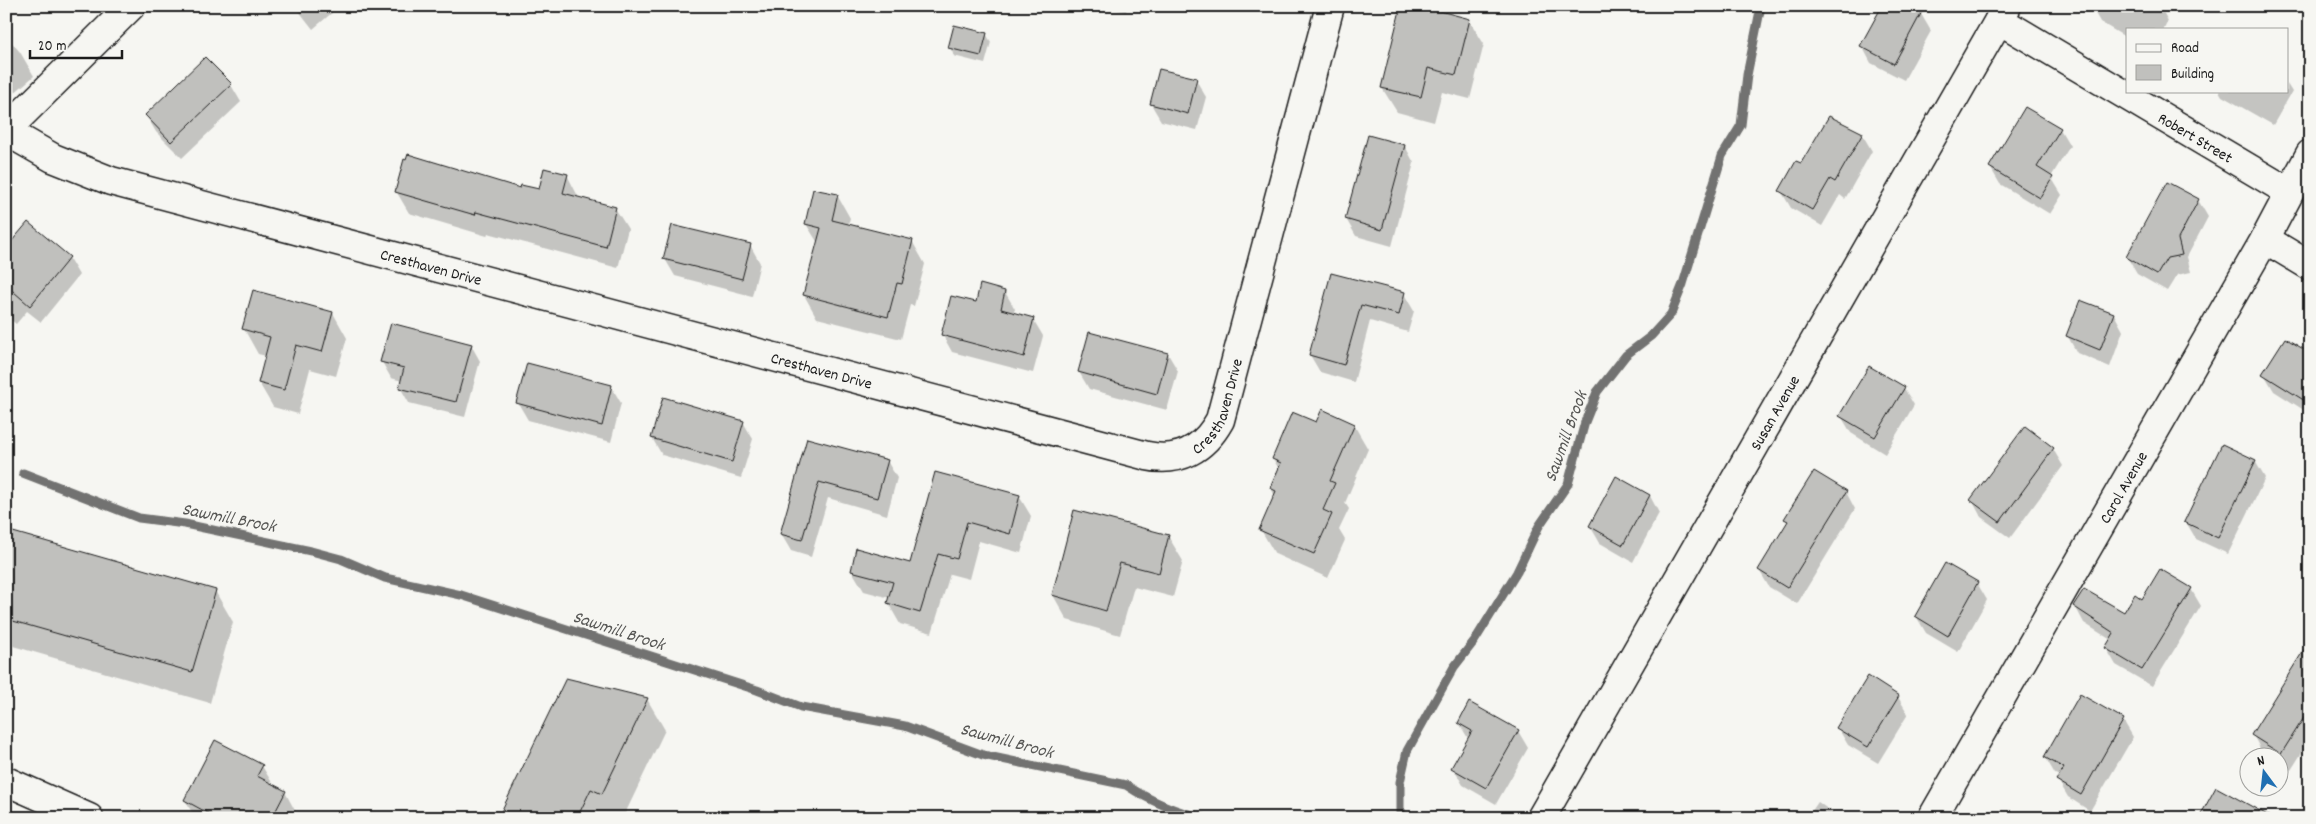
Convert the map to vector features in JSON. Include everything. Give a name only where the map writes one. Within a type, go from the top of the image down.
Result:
[{"type":"street","points":[[6,131],[131,6]]},
{"type":"street","name":"Cresthaven Drive","points":[[6,131],[53,158],[111,181],[1146,456],[1171,458],[1186,454],[1200,446],[1212,434],[1220,420],[1330,6]]},
{"type":"street","name":"Robert Street","points":[[2003,13],[2126,90]]},
{"type":"street","name":"Susan Avenue","points":[[1541,818],[2003,13]]},
{"type":"street","name":"Robert Street","points":[[2130,92],[2290,192]]},
{"type":"street","name":"Carol Avenue","points":[[1932,818],[2265,239],[2310,154]]},
{"type":"street","points":[[2265,239],[2310,266]]},
{"type":"street","points":[[6,781],[89,818]]},
{"type":"building","points":[[1401,6],[1421,6],[1470,19],[1456,75],[1428,68],[1421,97],[1381,88]]},
{"type":"building","points":[[1882,6],[1925,6],[1894,64],[1860,46]]},
{"type":"building","points":[[954,25],[987,33],[981,56],[948,48]]},
{"type":"building","points":[[205,57],[232,84],[171,142],[145,115]]},
{"type":"building","points":[[1159,69],[1197,78],[1188,114],[1150,104]]},
{"type":"building","points":[[2025,107],[2061,128],[2037,167],[2053,177],[2040,198],[1989,167]]},
{"type":"building","points":[[1829,116],[1863,133],[1835,182],[1830,179],[1812,210],[1779,191],[1796,161],[1801,163]]},
{"type":"building","points":[[1368,135],[1405,145],[1382,230],[1345,219]]},
{"type":"building","points":[[408,154],[520,188],[521,185],[539,189],[544,168],[568,174],[563,193],[616,207],[606,247],[476,212],[475,215],[395,192],[404,159],[406,160]]},
{"type":"building","points":[[2167,182],[2199,199],[2178,239],[2182,255],[2167,258],[2157,275],[2126,257]]},
{"type":"building","points":[[813,189],[838,194],[832,220],[913,240],[902,284],[897,283],[888,317],[803,295],[821,228],[805,224]]},
{"type":"building","points":[[28,222],[70,257],[30,306],[6,285],[6,248]]},
{"type":"building","points":[[672,225],[751,244],[742,279],[663,259]]},
{"type":"building","points":[[1331,273],[1405,292],[1399,315],[1361,305],[1344,365],[1309,355]]},
{"type":"building","points":[[980,284],[1005,291],[1001,309],[1034,318],[1024,357],[941,335],[951,296],[976,302]]},
{"type":"building","points":[[253,290],[333,312],[322,352],[296,345],[284,390],[258,383],[270,337],[242,329]]},
{"type":"building","points":[[2080,300],[2114,313],[2100,350],[2066,336]]},
{"type":"building","points":[[391,323],[472,344],[456,402],[399,388],[404,368],[380,362]]},
{"type":"building","points":[[1089,332],[1168,353],[1157,394],[1078,372]]},
{"type":"building","points":[[2285,338],[2310,353],[2310,404],[2262,374]]},
{"type":"building","points":[[527,363],[612,385],[602,426],[516,403]]},
{"type":"building","points":[[1869,366],[1905,387],[1875,437],[1839,416]]},
{"type":"building","points":[[663,397],[744,421],[732,462],[651,438]]},
{"type":"building","points":[[1322,409],[1355,424],[1330,481],[1335,483],[1323,510],[1332,514],[1314,554],[1259,530],[1276,491],[1270,488],[1281,463],[1272,459],[1292,412],[1316,422]]},
{"type":"building","points":[[2025,426],[2054,448],[2000,522],[1970,500]]},
{"type":"building","points":[[807,438],[888,460],[877,498],[819,482],[802,540],[780,534]]},
{"type":"building","points":[[2222,444],[2256,460],[2218,538],[2184,522]]},
{"type":"building","points":[[1814,471],[1847,491],[1787,588],[1758,570],[1788,521],[1784,519]]},
{"type":"building","points":[[935,472],[1020,495],[1010,534],[967,522],[957,559],[938,554],[920,613],[887,603],[893,582],[851,571],[856,548],[910,563]]},
{"type":"building","points":[[1616,476],[1650,495],[1623,545],[1589,526]]},
{"type":"building","points":[[1074,510],[1169,535],[1159,573],[1120,563],[1106,611],[1052,595]]},
{"type":"building","points":[[6,530],[216,590],[192,672],[6,619]]},
{"type":"building","points":[[1945,563],[1978,582],[1948,636],[1915,616]]},
{"type":"building","points":[[2160,569],[2192,588],[2142,670],[2105,648],[2114,633],[2073,606],[2084,589],[2124,612],[2135,594],[2142,599]]},
{"type":"building","points":[[2310,640],[2310,708],[2286,746],[2268,746],[2251,735]]},
{"type":"building","points":[[1868,676],[1899,696],[1868,747],[1836,728]]},
{"type":"building","points":[[566,678],[648,698],[602,794],[591,789],[577,818],[498,818]]},
{"type":"building","points":[[2080,694],[2124,719],[2081,795],[2056,780],[2064,768],[2044,757]]},
{"type":"building","points":[[1469,702],[1519,730],[1486,788],[1451,768],[1472,731],[1458,723]]},
{"type":"building","points":[[215,740],[263,765],[257,776],[286,791],[272,818],[217,818],[184,800]]},
{"type":"building","points":[[2216,787],[2273,818],[2199,818]]},
{"type":"waterway","name":"Sawmill Brook","points":[[1400,818],[1400,782],[1407,751],[1454,667],[1475,640],[1517,572],[1539,526],[1568,484],[1585,422],[1597,392],[1626,355],[1651,336],[1671,314],[1683,284],[1722,156],[1741,125],[1747,75],[1761,6]]},
{"type":"waterway","name":"Sawmill Brook","points":[[23,473],[139,518],[185,524],[341,559],[385,578],[461,595],[757,690],[801,707],[905,726],[983,755],[1126,785],[1164,805],[1183,813],[1204,818]]}]
